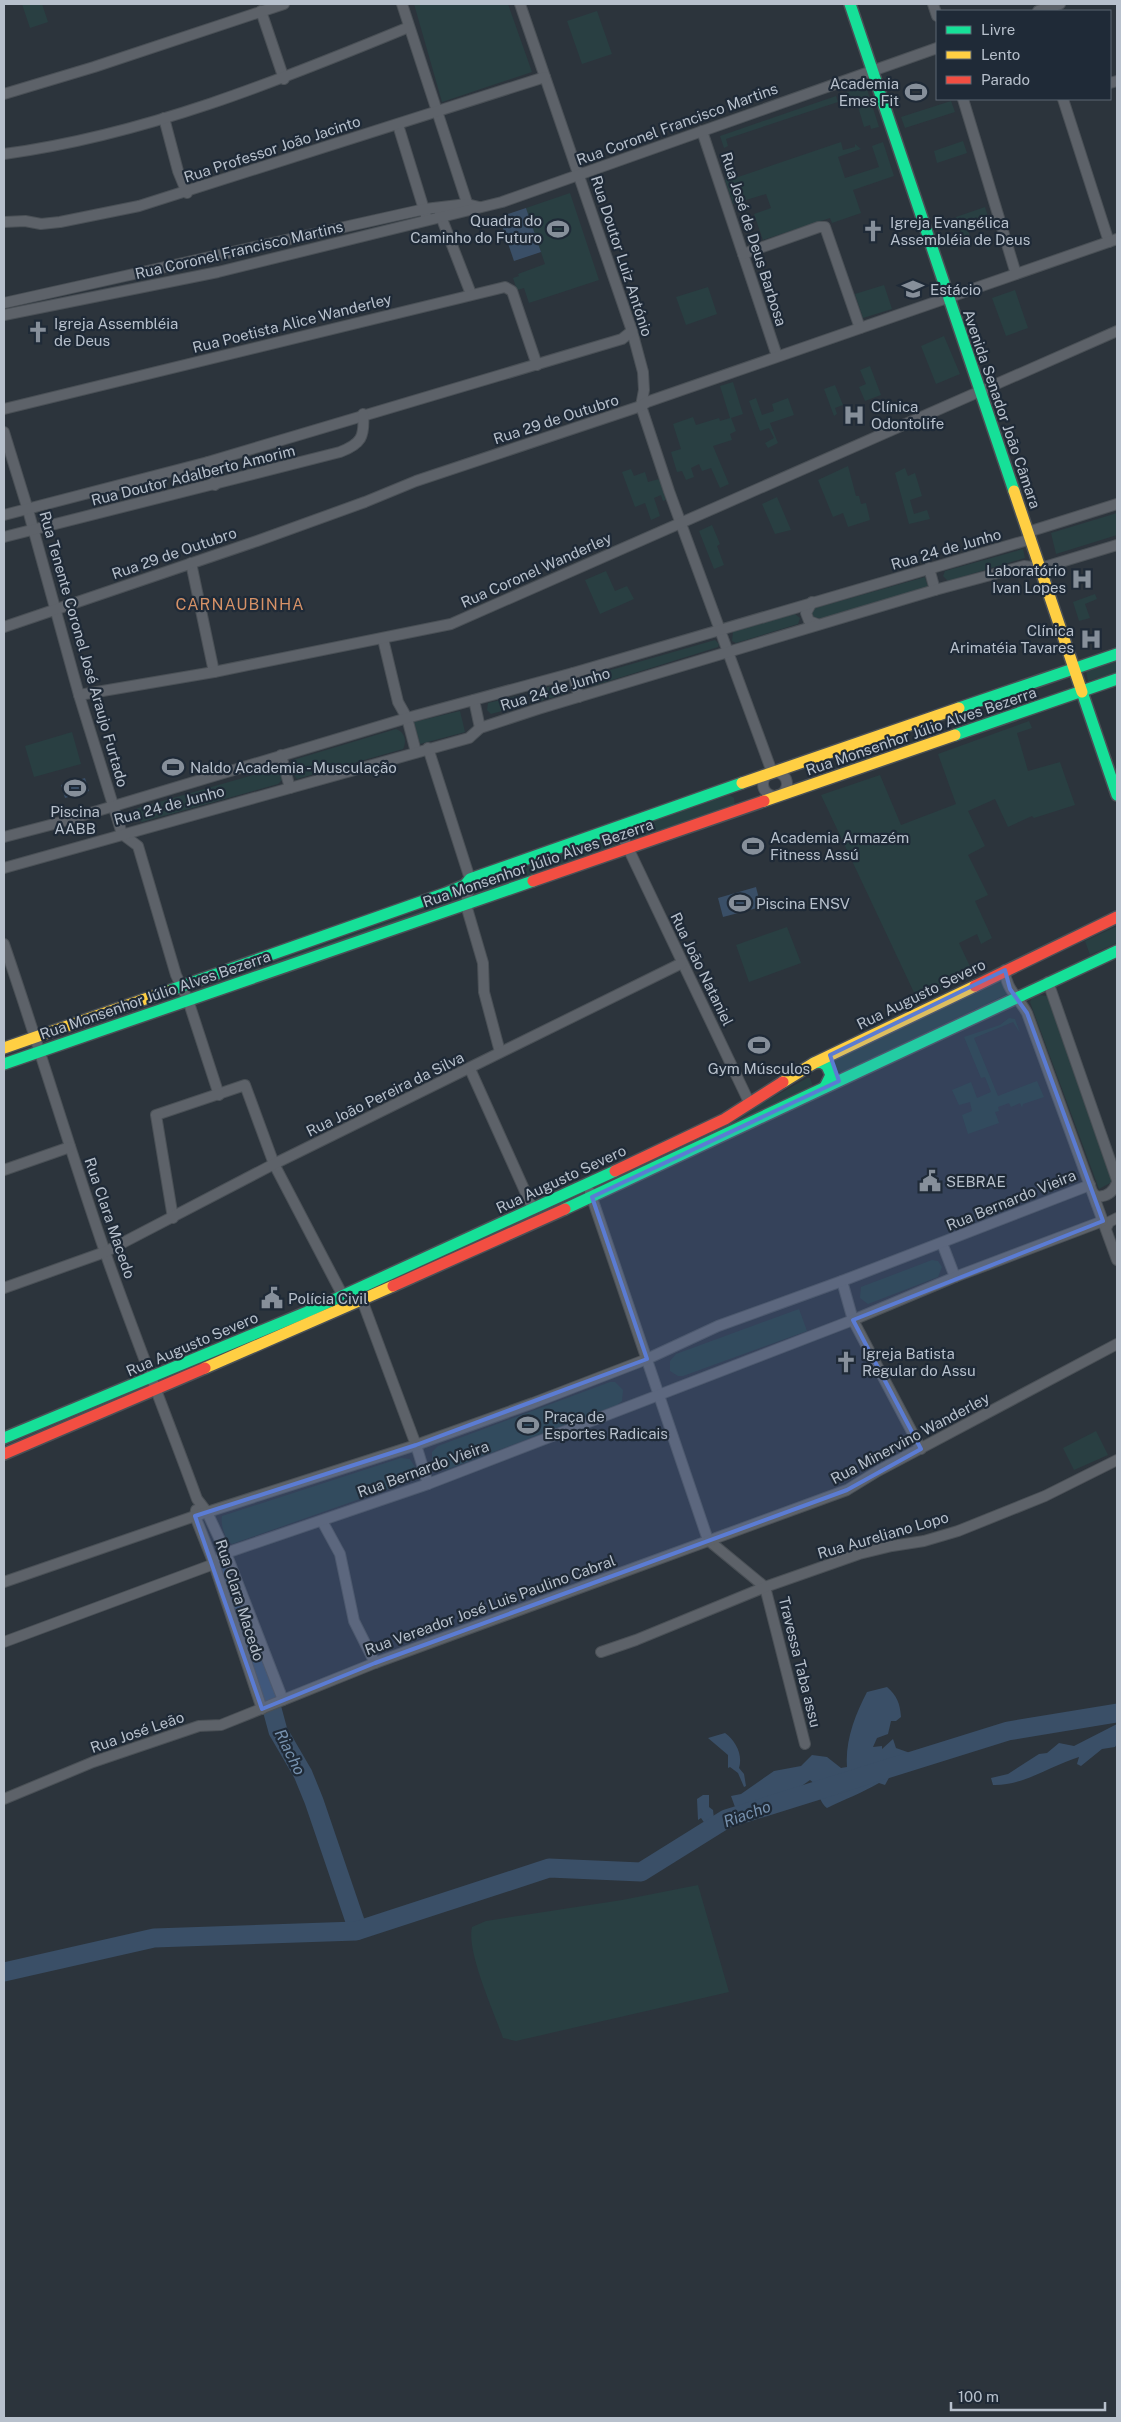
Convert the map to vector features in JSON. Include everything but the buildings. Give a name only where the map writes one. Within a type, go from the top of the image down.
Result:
[{"type":"main road","name":"Avenida Senador João Câmara","points":[[850,4],[1117,795]]},
{"type":"main road","name":"Rua Monsenhor Júlio Alves Bezerra","points":[[4,1048],[446,893],[465,885],[470,879],[772,772],[1117,654]]},
{"type":"main road","name":"Rua Monsenhor Júlio Alves Bezerra","points":[[4,1064],[1117,679]]},
{"type":"main road","points":[[908,725],[916,748]]},
{"type":"main road","points":[[874,736],[883,760]]},
{"type":"main road","name":"Rua Augusto Severo","points":[[4,1454],[725,1119],[749,1102],[814,1063],[1117,917]]},
{"type":"main road","name":"Rua Augusto Severo","points":[[4,1438],[312,1323],[592,1197],[1117,951]]},
{"type":"main road","points":[[830,1055],[833,1072],[843,1079]]},
{"type":"main road","points":[[814,1063],[820,1062],[830,1069],[832,1075],[825,1088]]},
{"type":"main road","points":[[307,1312],[312,1323]]},
{"type":"street","points":[[4,94],[94,67],[284,4]]},
{"type":"street","points":[[402,4],[472,207]]},
{"type":"street","name":"Rua Doutor Luiz António","points":[[520,4],[632,331],[643,372],[644,390],[641,406]]},
{"type":"street","points":[[1041,10],[1059,4]]},
{"type":"street","points":[[261,11],[284,78]]},
{"type":"street","points":[[4,154],[53,146],[164,118],[284,78],[409,28]]},
{"type":"street","name":"Rua Coronel Francisco Martins","points":[[4,304],[424,209],[472,207],[502,202],[936,48]]},
{"type":"street","name":"Rua Professor João Jacinto","points":[[4,222],[26,221],[41,224],[60,222],[139,206],[187,193],[545,77]]},
{"type":"street","points":[[963,100],[1016,274]]},
{"type":"street","points":[[1063,100],[1113,241]]},
{"type":"street","points":[[164,118],[178,171],[187,193]]},
{"type":"street","points":[[398,125],[427,222]]},
{"type":"street","name":"Rua José de Deus Barbosa","points":[[702,131],[777,356]]},
{"type":"street","points":[[438,207],[471,294]]},
{"type":"street","name":"Rua Coronel Francisco Martins","points":[[4,315],[218,272],[427,222],[472,207]]},
{"type":"street","points":[[743,254],[819,227],[825,227],[860,328]]},
{"type":"street","name":"Rua 29 de Outubro","points":[[4,627],[365,502],[416,481],[641,406],[647,402],[777,356],[1113,241]]},
{"type":"street","points":[[214,257],[218,272]]},
{"type":"street","name":"Rua Poetista Alice Wanderley","points":[[4,410],[123,379],[283,343],[499,287],[505,287],[512,291],[537,365]]},
{"type":"street","name":"Rua Doutor Adalberto Amorim","points":[[4,515],[208,462],[363,414],[537,365],[622,338],[632,331]]},
{"type":"street","name":"Rua Coronel Wanderley","points":[[79,696],[214,672],[451,624],[1117,331]]},
{"type":"street","points":[[641,406],[681,523],[772,772]]},
{"type":"street","name":"Rua Doutor Adalberto Amorim","points":[[4,537],[215,485],[354,447],[364,430],[363,414]]},
{"type":"street","name":"Rua Tenente Coronel José Araujo Furtado","points":[[4,432],[34,531],[79,696],[122,834],[138,846],[180,987],[188,1000],[219,1095]]},
{"type":"street","points":[[208,462],[215,485]]},
{"type":"street","name":"Rua 24 de Junho","points":[[4,838],[406,718],[573,673],[929,568],[1117,504]]},
{"type":"street","name":"Rua 24 de Junho","points":[[4,868],[469,738],[480,728],[817,624],[1024,566],[1041,568],[1117,545]]},
{"type":"street","points":[[191,563],[214,672]]},
{"type":"street","points":[[929,568],[935,590]]},
{"type":"street","points":[[812,602],[806,613],[809,621],[817,624]]},
{"type":"street","points":[[792,609],[798,611],[802,617],[802,624],[798,630]]},
{"type":"street","points":[[383,639],[398,702],[406,718],[416,752]]},
{"type":"street","points":[[573,673],[580,697]]},
{"type":"street","points":[[474,700],[480,728]]},
{"type":"street","points":[[428,748],[470,879],[466,905],[483,963],[484,992],[500,1052]]},
{"type":"street","points":[[281,755],[290,788]]},
{"type":"street","points":[[772,772],[782,773],[787,778],[788,786],[780,795],[773,796],[764,789],[764,779],[772,772]]},
{"type":"street","name":"Rua João Nataniel","points":[[618,827],[749,1102]]},
{"type":"street","name":"Rua Clara Macedo","points":[[4,944],[41,1051],[104,1252],[136,1341],[155,1383],[198,1500],[207,1512],[226,1553],[282,1700]]},
{"type":"street","name":"Rua João Pereira da Silva","points":[[4,1288],[104,1252],[173,1218],[274,1164],[470,1069],[500,1052],[541,1035],[682,963]]},
{"type":"street","points":[[1005,970],[1010,988],[1028,1013],[1117,1260]]},
{"type":"street","points":[[1048,982],[1117,1181]]},
{"type":"street","points":[[470,1069],[533,1209]]},
{"type":"street","points":[[173,1218],[156,1115],[245,1085],[274,1164],[343,1296]]},
{"type":"street","points":[[4,1170],[70,1147]]},
{"type":"street","name":"Rua Bernardo Vieira","points":[[4,1582],[207,1512],[416,1445],[647,1359],[718,1326],[1092,1189],[1096,1196],[1105,1196],[1112,1192],[1117,1181]]},
{"type":"street","points":[[587,1184],[708,1540],[765,1587],[636,1640],[601,1652]]},
{"type":"street","points":[[1105,1224],[1117,1218]]},
{"type":"street","name":"Rua Bernardo Vieira","points":[[4,1642],[214,1564],[226,1553],[428,1484],[853,1320],[955,1277],[1105,1224]]},
{"type":"street","name":"Rua Bernardo Vieira","points":[[942,1244],[955,1277]]},
{"type":"street","points":[[842,1282],[853,1320],[921,1449]]},
{"type":"street","points":[[362,1300],[416,1445],[428,1484]]},
{"type":"street","name":"Rua Minervino Wanderley","points":[[708,1540],[847,1490],[1117,1344]]},
{"type":"street","name":"Rua Aureliano Lopo","points":[[765,1587],[859,1554],[892,1546],[924,1542],[958,1530],[1044,1496],[1117,1460]]},
{"type":"street","points":[[195,1516],[198,1500]]},
{"type":"street","name":"Rua Clara Macedo","points":[[195,1516],[214,1564],[262,1709]]},
{"type":"street","points":[[322,1521],[340,1554],[354,1621],[375,1664]]},
{"type":"street","name":"Rua Vereador José Luis Paulino Cabral","points":[[282,1700],[708,1540]]},
{"type":"street","name":"Travessa Taba assu","points":[[765,1587],[805,1744]]},
{"type":"street","name":"Rua José Leão","points":[[4,1799],[94,1762],[199,1726],[220,1725],[282,1700]]},
{"type":"highlighted area","points":[[1005,970],[1010,989],[1027,1013],[1103,1221],[853,1320],[921,1449],[847,1490],[375,1663],[262,1709],[195,1516],[416,1445],[647,1359],[592,1197],[839,1081],[830,1055]]},
{"type":"green space","points":[[22,4],[42,4],[48,22],[30,28]]},
{"type":"green space","points":[[414,4],[508,4],[532,72],[442,102]]},
{"type":"green space","points":[[597,11],[612,54],[582,64],[567,21]]},
{"type":"green space","points":[[866,86],[879,127],[871,129],[870,125],[864,127],[855,96],[847,98],[845,93]]},
{"type":"green space","points":[[836,96],[838,102],[726,139],[728,146],[724,148],[720,136]]},
{"type":"green space","points":[[951,101],[955,112],[905,128],[901,117]]},
{"type":"green space","points":[[963,141],[967,153],[937,163],[934,151]]},
{"type":"green space","points":[[841,142],[843,150],[855,147],[855,144],[861,149],[838,157],[845,178],[879,167],[872,146],[883,142],[894,176],[853,190],[861,213],[832,223],[830,218],[763,240],[754,214],[771,208],[766,194],[733,204],[725,180],[736,171],[738,177]]},
{"type":"green space","points":[[570,193],[599,280],[529,303],[524,288],[517,290],[513,278],[519,276],[518,274],[545,264],[526,208]]},
{"type":"green space","points":[[985,207],[988,217],[966,224],[971,240],[964,242],[956,217]]},
{"type":"green space","points":[[884,285],[892,309],[863,318],[855,294]]},
{"type":"green space","points":[[708,287],[717,314],[686,325],[676,297]]},
{"type":"green space","points":[[1015,290],[1028,328],[1006,336],[992,298]]},
{"type":"green space","points":[[944,336],[960,374],[936,384],[921,346]]},
{"type":"green space","points":[[870,366],[881,395],[865,401],[859,387],[866,384],[860,370]]},
{"type":"green space","points":[[733,382],[743,414],[731,418],[736,431],[730,434],[732,440],[713,446],[729,484],[720,488],[711,468],[702,471],[699,464],[691,468],[694,477],[686,480],[682,471],[677,472],[671,452],[681,449],[673,424],[693,417],[696,425],[719,418],[720,421],[730,418],[720,386]]},
{"type":"green space","points":[[835,385],[843,405],[835,408],[837,414],[834,416],[824,389]]},
{"type":"green space","points":[[756,398],[762,415],[774,411],[772,404],[788,398],[794,415],[770,423],[778,443],[768,448],[765,443],[774,438],[769,428],[760,431],[749,401]]},
{"type":"green space","points":[[848,466],[856,496],[859,496],[861,504],[866,503],[870,520],[848,527],[843,513],[833,517],[818,480]]},
{"type":"green space","points":[[905,468],[908,476],[915,473],[922,496],[910,500],[914,514],[927,510],[930,519],[909,524],[895,473]]},
{"type":"green space","points":[[631,469],[634,476],[645,472],[648,482],[659,479],[666,500],[663,501],[661,495],[654,498],[660,516],[651,520],[645,503],[635,507],[622,472]]},
{"type":"green space","points":[[777,497],[791,530],[775,534],[762,504]]},
{"type":"green space","points":[[1117,513],[1117,535],[1056,554],[1051,533]]},
{"type":"green space","points":[[712,525],[720,544],[717,546],[724,565],[714,569],[699,531]]},
{"type":"green space","points":[[1023,549],[1025,558],[948,581],[943,576],[945,571]]},
{"type":"green space","points":[[606,571],[615,591],[627,586],[634,599],[600,614],[585,580]]},
{"type":"green space","points":[[925,577],[928,587],[815,620],[812,618],[812,609]]},
{"type":"green space","points":[[1095,594],[1097,599],[1085,604],[1090,618],[1079,621],[1073,602]]},
{"type":"green space","points":[[795,614],[800,618],[798,624],[736,643],[732,641],[733,632]]},
{"type":"green space","points":[[715,640],[719,644],[718,647],[593,686],[587,684],[587,679],[590,676]]},
{"type":"green space","points":[[1117,660],[1117,673],[1088,681],[1086,671]]},
{"type":"green space","points":[[563,683],[568,687],[568,691],[565,694],[537,702],[532,697],[534,691]]},
{"type":"green space","points":[[517,696],[523,700],[520,706],[491,714],[487,710],[488,703]]},
{"type":"green space","points":[[460,711],[465,732],[420,744],[414,722]]},
{"type":"green space","points":[[1029,721],[1032,728],[1017,733],[1028,771],[1060,762],[1075,805],[1034,818],[1032,816],[1008,827],[995,799],[968,811],[985,846],[968,855],[988,895],[975,901],[992,938],[981,944],[977,934],[959,943],[974,975],[918,1001],[821,795],[880,775],[901,825],[956,804],[938,754]]},
{"type":"green space","points":[[396,729],[401,732],[404,738],[403,749],[297,779],[291,771],[293,760]]},
{"type":"green space","points":[[72,732],[81,764],[34,777],[25,746]]},
{"type":"green space","points":[[869,746],[872,756],[847,767],[844,756]]},
{"type":"green space","points":[[278,769],[281,774],[282,780],[278,784],[142,822],[135,817],[135,810],[138,808]]},
{"type":"green space","points":[[729,795],[734,798],[735,806],[632,839],[629,830]]},
{"type":"green space","points":[[611,836],[616,838],[616,845],[483,891],[481,889],[482,881]]},
{"type":"green space","points":[[444,902],[444,905],[196,992],[194,990]]},
{"type":"green space","points":[[1117,926],[1117,943],[1090,955],[1085,941]]},
{"type":"green space","points":[[787,927],[801,963],[749,982],[736,945]]},
{"type":"green space","points":[[1004,980],[1009,993],[842,1073],[836,1071],[834,1061]]},
{"type":"green space","points":[[1039,995],[1047,996],[1112,1182],[1099,1189],[1030,1002],[1032,998]]},
{"type":"green space","points":[[1009,1018],[1015,1019],[1020,1033],[1013,1022],[974,1038],[998,1096],[1037,1081],[1044,1097],[1023,1104],[1022,1108],[1020,1103],[1011,1107],[1009,1103],[998,1107],[999,1111],[995,1112],[999,1123],[968,1134],[962,1115],[972,1111],[970,1102],[959,1105],[952,1090],[971,1082],[977,1098],[991,1092],[985,1077],[981,1078],[964,1037],[1000,1025]]},
{"type":"green space","points":[[810,1078],[813,1086],[597,1185],[751,1110]]},
{"type":"green space","points":[[932,1260],[938,1261],[942,1267],[938,1277],[868,1304],[860,1298],[861,1287]]},
{"type":"green space","points":[[799,1309],[807,1331],[683,1376],[678,1376],[670,1371],[670,1361],[676,1354]]},
{"type":"green space","name":"Praça de Esportes Radicais","points":[[610,1382],[615,1382],[623,1390],[622,1401],[617,1405],[446,1470],[438,1468],[432,1461],[432,1452],[438,1446]]},
{"type":"green space","points":[[1096,1431],[1108,1455],[1074,1470],[1063,1448]]},
{"type":"green space","points":[[401,1458],[410,1459],[415,1467],[415,1478],[408,1482],[232,1544],[225,1535],[222,1516]]},
{"type":"green space","points":[[698,1885],[729,1992],[516,2041],[503,2038],[477,1966],[471,1938],[472,1927],[486,1921],[622,1900]]},
{"type":"water","points":[[526,208],[541,252],[514,261],[499,217]]},
{"type":"water","name":"Piscina AABB","points":[[85,778],[89,791],[65,798],[61,785]]},
{"type":"water","name":"Piscina ENSV","points":[[756,887],[761,907],[723,917],[718,898]]},
{"type":"water","points":[[887,1687],[897,1700],[901,1717],[896,1721],[891,1721],[888,1734],[877,1738],[873,1747],[882,1746],[882,1749],[893,1739],[896,1748],[913,1754],[912,1759],[887,1764],[891,1774],[885,1785],[879,1783],[827,1808],[810,1780],[796,1790],[799,1801],[795,1805],[785,1795],[779,1798],[780,1807],[768,1813],[749,1804],[735,1807],[731,1796],[741,1794],[774,1771],[801,1766],[812,1755],[827,1757],[841,1768],[847,1767],[849,1738],[867,1692]]},
{"type":"water","points":[[1117,1724],[1117,1744],[1115,1747],[1102,1749],[1081,1766],[1077,1764],[1079,1757],[1026,1779],[993,1785],[991,1778],[1008,1774],[1039,1754],[1047,1753],[1059,1743],[1074,1746]]},
{"type":"water","points":[[725,1733],[738,1749],[740,1758],[739,1768],[744,1774],[746,1786],[744,1787],[738,1773],[730,1767],[728,1768],[728,1755],[708,1738]]},
{"type":"water","points":[[703,1795],[709,1795],[709,1807],[713,1810],[714,1819],[720,1827],[710,1831],[701,1818],[698,1820],[697,1799]]},
{"type":"waterway","name":"Riacho","points":[[225,1572],[265,1683],[278,1731],[303,1774],[314,1801],[358,1930]]},
{"type":"waterway","name":"Riacho","points":[[4,1972],[154,1938],[356,1931],[549,1868],[641,1872],[726,1819],[1008,1731],[1117,1713]]},
{"type":"traffic: fast","points":[[850,4],[1014,491]]},
{"type":"traffic: fast","points":[[959,708],[1117,654]]},
{"type":"traffic: fast","points":[[955,735],[1117,679]]},
{"type":"traffic: fast","points":[[1082,692],[1117,795]]},
{"type":"traffic: fast","points":[[168,991],[446,893],[465,885],[470,879],[742,783]]},
{"type":"traffic: fast","points":[[4,1064],[533,881]]},
{"type":"traffic: fast","points":[[565,1209],[1117,951]]},
{"type":"traffic: fast","points":[[814,1063],[821,1062],[827,1066],[831,1075],[825,1087]]},
{"type":"traffic: fast","points":[[4,1438],[307,1312],[615,1171]]},
{"type":"traffic: slow","points":[[1014,491],[1082,692]]},
{"type":"traffic: slow","points":[[742,783],[959,708]]},
{"type":"traffic: slow","points":[[764,801],[955,735]]},
{"type":"traffic: slow","points":[[783,1082],[814,1063],[975,986]]},
{"type":"traffic: slow","points":[[4,1048],[168,991]]},
{"type":"traffic: slow","points":[[205,1368],[393,1286]]},
{"type":"traffic: jam","points":[[533,881],[764,801]]},
{"type":"traffic: jam","points":[[975,986],[1117,917]]},
{"type":"traffic: jam","points":[[615,1171],[725,1119],[783,1082]]},
{"type":"traffic: jam","points":[[393,1286],[565,1209]]},
{"type":"traffic: jam","points":[[4,1454],[205,1368]]},
{"type":"place","name":"Academia Emes Fit","points":[[916,92]]},
{"type":"place","name":"Quadra do Caminho do Futuro","points":[[558,229]]},
{"type":"place","name":"Igreja Evangélica Assembléia de Deus","points":[[873,231]]},
{"type":"place","name":"Estácio","points":[[913,289]]},
{"type":"place","name":"Igreja Assembléia de Deus","points":[[38,332]]},
{"type":"place","name":"Clínica Odontolife","points":[[854,415]]},
{"type":"place","name":"Laboratório Ivan Lopes","points":[[1082,579]]},
{"type":"place","name":"Clínica Arimatéia Tavares","points":[[1091,639]]},
{"type":"place","name":"Naldo Academia - Musculação","points":[[173,767]]},
{"type":"place","name":"Piscina AABB","points":[[75,788]]},
{"type":"place","name":"Academia Armazém Fitness Assú","points":[[753,846]]},
{"type":"place","name":"Piscina ENSV","points":[[740,903]]},
{"type":"place","name":"Gym Músculos","points":[[759,1045]]},
{"type":"place","name":"SEBRAE","points":[[930,1181]]},
{"type":"place","name":"Polícia Civil","points":[[272,1298]]},
{"type":"place","name":"Igreja Batista Regular do Assu","points":[[846,1362]]},
{"type":"place","name":"Praça de Esportes Radicais","points":[[528,1425]]},
{"type":"district","name":"CARNAUBINHA","points":[[240,604]]}]
